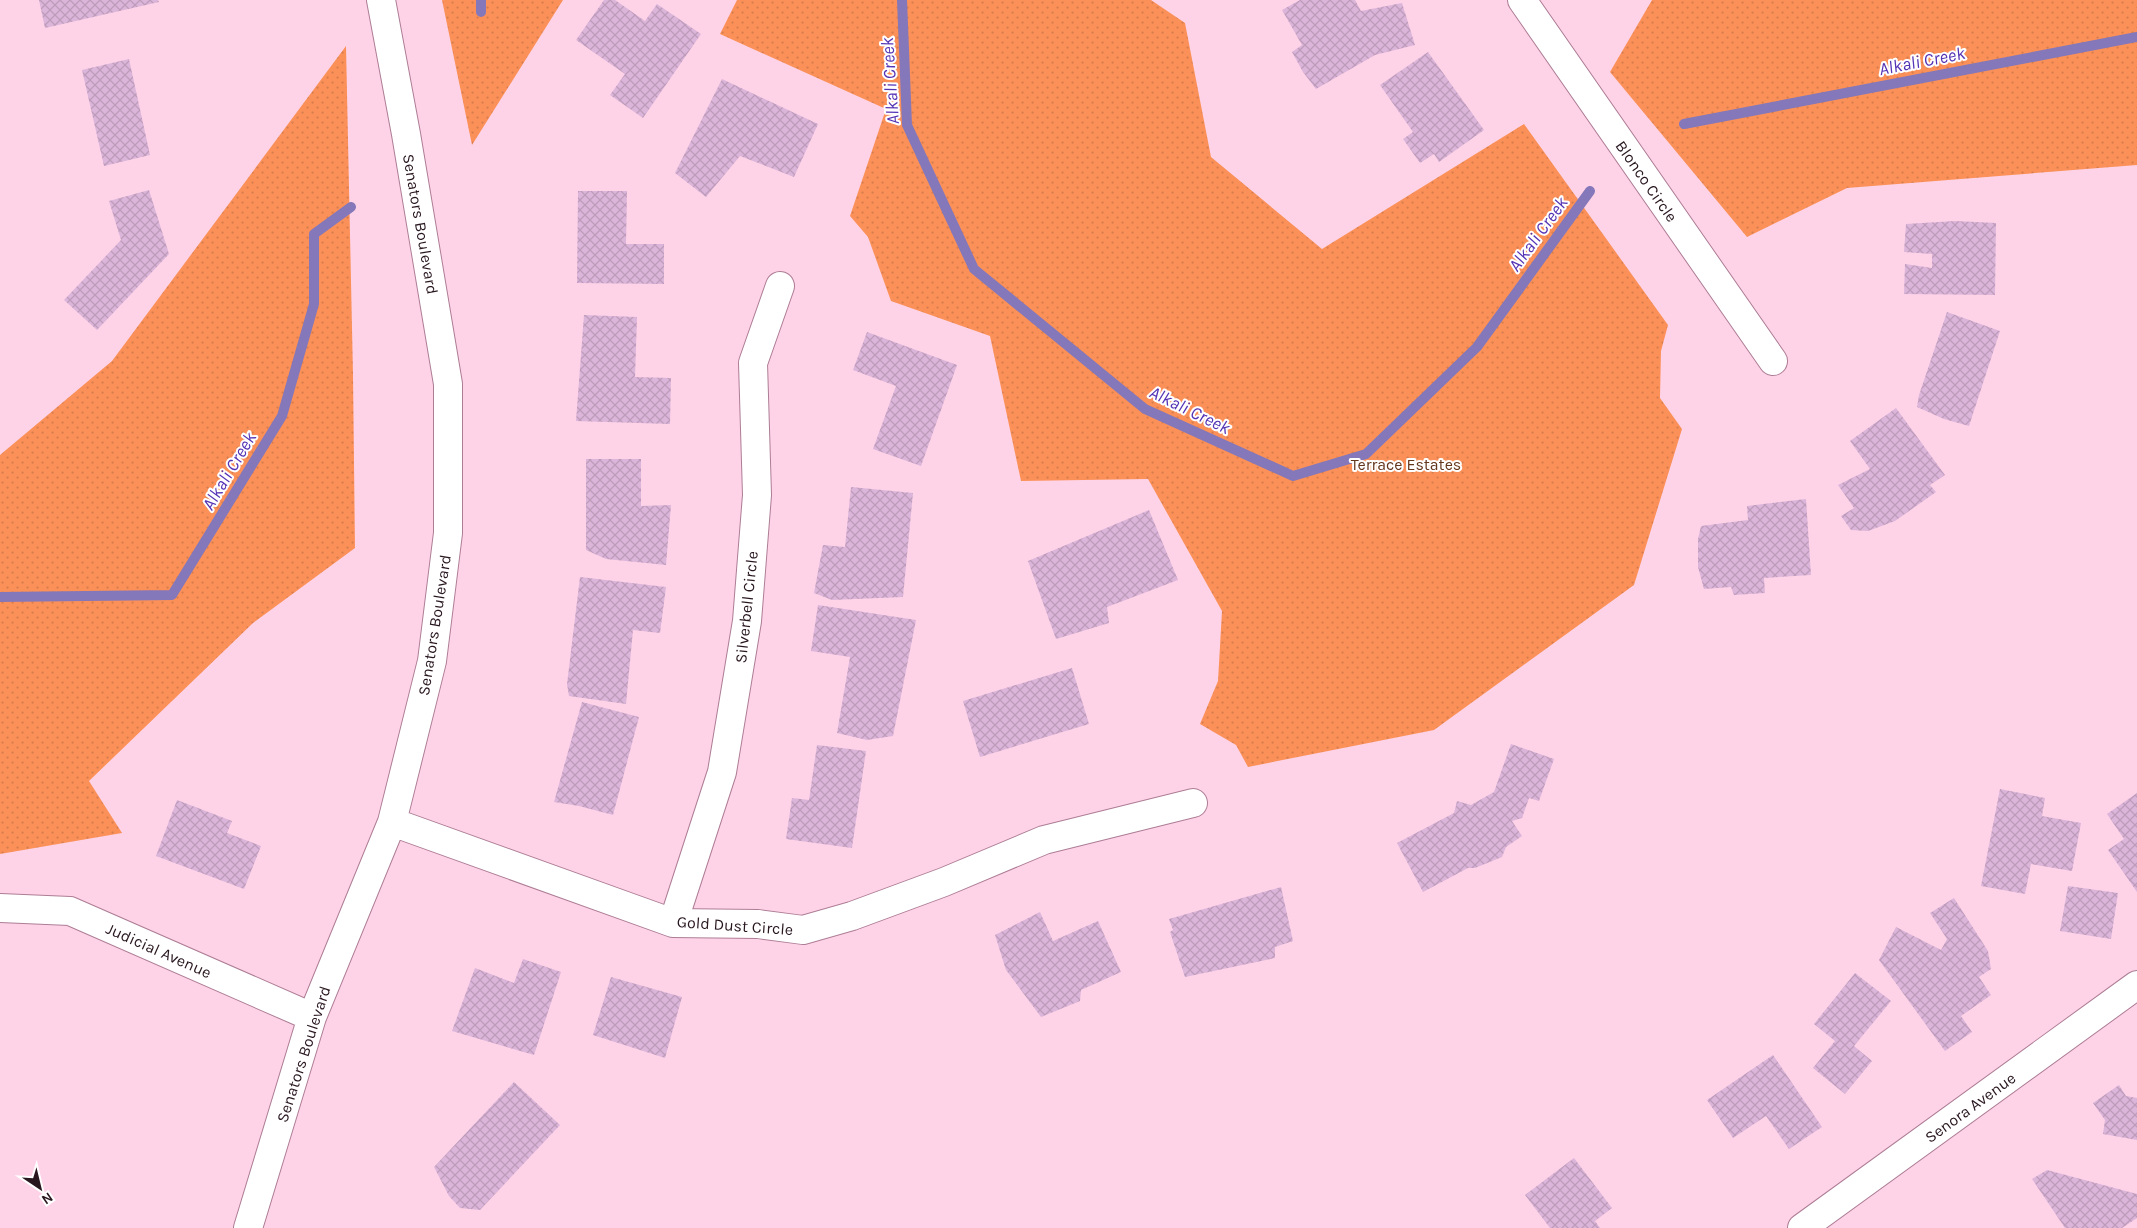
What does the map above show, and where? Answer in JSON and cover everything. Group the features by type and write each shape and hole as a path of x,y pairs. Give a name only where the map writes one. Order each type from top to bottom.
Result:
{"street":[{"name":"Senators Boulevard","path":"248,1228 312,1017 392,822 432,661 448,533 448,384 406,134 380,0"},
{"name":"Blonco Circle","path":"1522,0 1773,361"},
{"name":"Silverbell Circle","path":"673,923 722,772 748,611 757,495 753,363 780,286"},
{"name":"Gold Dust Circle","path":"392,822 673,923 758,924 803,930 852,916 944,882 1044,840 1193,803"},
{"name":"Judicial Avenue","path":"0,908 70,911 312,1017"},
{"name":"Senora Avenue","path":"1802,1228 2137,985"}],"green space":[{"path":"442,0 563,0 472,145"},
{"name":"Terrace Estates","path":"737,0 1151,0 1185,23 1211,157 1322,249 1524,124 1668,325 1661,351 1660,398 1682,429 1634,585 1434,730 1248,767 1236,745 1200,724 1218,681 1222,611 1148,479 1021,481 990,336 891,301 868,237 850,216 886,109 720,34"},
{"path":"1652,0 2137,0 2137,165 1847,188 1747,237 1610,72"},
{"path":"346,46 355,548 253,623 89,781 122,833 0,854 0,455 112,361"}],"building":[{"path":"39,0 158,0 159,2 45,28"},
{"path":"604,0 615,0 645,21 657,4 701,34 643,118 610,95 625,74 576,40"},
{"path":"1300,0 1355,0 1361,11 1402,3 1415,45 1375,55 1316,89 1303,72 1292,52 1302,45 1282,10"},
{"path":"1428,52 1484,130 1439,162 1434,154 1420,163 1403,139 1413,132 1380,85"},
{"path":"129,59 150,155 104,166 82,70"},
{"path":"722,79 818,124 794,177 740,156 706,197 675,173"},
{"path":"149,190 169,254 97,330 64,300 121,240 109,201"},
{"path":"578,191 627,191 626,244 664,244 664,284 577,283"},
{"path":"1955,221 1996,223 1995,295 1904,294 1905,264 1932,268 1932,254 1904,252 1906,224"},
{"path":"1947,312 2000,331 1969,426 1944,419 1917,407 1919,395"},
{"path":"584,315 637,317 635,377 671,378 670,424 576,421"},
{"path":"867,332 957,365 921,466 873,449 896,386 853,370"},
{"path":"1896,408 1945,475 1930,485 1936,492 1895,521 1868,531 1851,530 1841,516 1854,508 1838,485 1870,469 1850,441"},
{"path":"586,459 641,459 641,506 671,505 666,565 606,559 586,550"},
{"path":"851,487 913,493 903,597 832,600 814,593 823,545 845,547"},
{"path":"1806,499 1811,575 1764,578 1765,593 1734,595 1731,587 1704,589 1698,567 1698,539 1701,526 1748,520 1747,506"},
{"path":"1149,510 1178,580 1107,607 1109,623 1056,639 1028,561"},
{"path":"580,577 666,587 660,633 633,630 626,704 569,696 567,684"},
{"path":"818,605 916,620 893,736 867,740 837,733 850,657 811,651"},
{"path":"1072,668 1089,724 980,757 963,701"},
{"path":"582,702 639,717 613,815 554,802"},
{"path":"1511,744 1554,759 1539,801 1529,798 1522,818 1512,821 1522,836 1506,847 1502,857 1475,868 1468,868 1423,892 1397,843 1454,813 1457,801 1471,805 1494,792"},
{"path":"817,745 866,751 852,848 786,839 792,798 809,800"},
{"path":"2000,789 2045,798 2042,816 2081,823 2072,871 2031,864 2025,894 1981,886"},
{"path":"2137,793 2137,892 2108,850 2124,839 2107,814"},
{"path":"177,800 232,821 227,833 261,846 244,889 156,856"},
{"path":"2068,886 2118,893 2111,939 2060,931"},
{"path":"1281,887 1293,941 1275,947 1275,958 1185,977 1170,932 1173,930 1169,919"},
{"path":"1954,898 1988,951 1991,969 1979,977 1991,995 1961,1016 1972,1032 1945,1051 1879,960 1896,927 1941,950 1947,939 1930,913"},
{"path":"1040,912 1053,941 1098,921 1121,972 1081,990 1080,1001 1041,1017 1006,970 995,935"},
{"path":"523,959 561,972 534,1055 452,1031 475,968 514,983"},
{"path":"1855,973 1891,1001 1854,1046 1872,1061 1845,1094 1813,1068 1835,1041 1814,1024"},
{"path":"611,977 682,997 665,1058 593,1035"},
{"path":"1773,1055 1822,1127 1789,1149 1766,1116 1733,1138 1707,1100"},
{"path":"514,1082 560,1125 480,1210 460,1208 449,1196 434,1167"},
{"path":"2119,1085 2126,1096 2137,1098 2137,1140 2103,1134 2105,1120 2093,1103"},
{"path":"1574,1158 1612,1208 1595,1221 1600,1228 1550,1228 1525,1195"},
{"path":"2047,1170 2137,1194 2137,1218 2122,1228 2065,1228 2032,1179"}],"waterway":[{"name":"Alkali Creek","path":"481,0 481,12"},
{"name":"Alkali Creek","path":"902,0 907,125 974,269 1145,409 1293,476 1366,454 1477,347 1590,191"},
{"name":"Alkali Creek","path":"1684,124 2137,37"},
{"name":"Alkali Creek","path":"0,597 172,595 282,416 314,304 314,234 351,207"}]}
